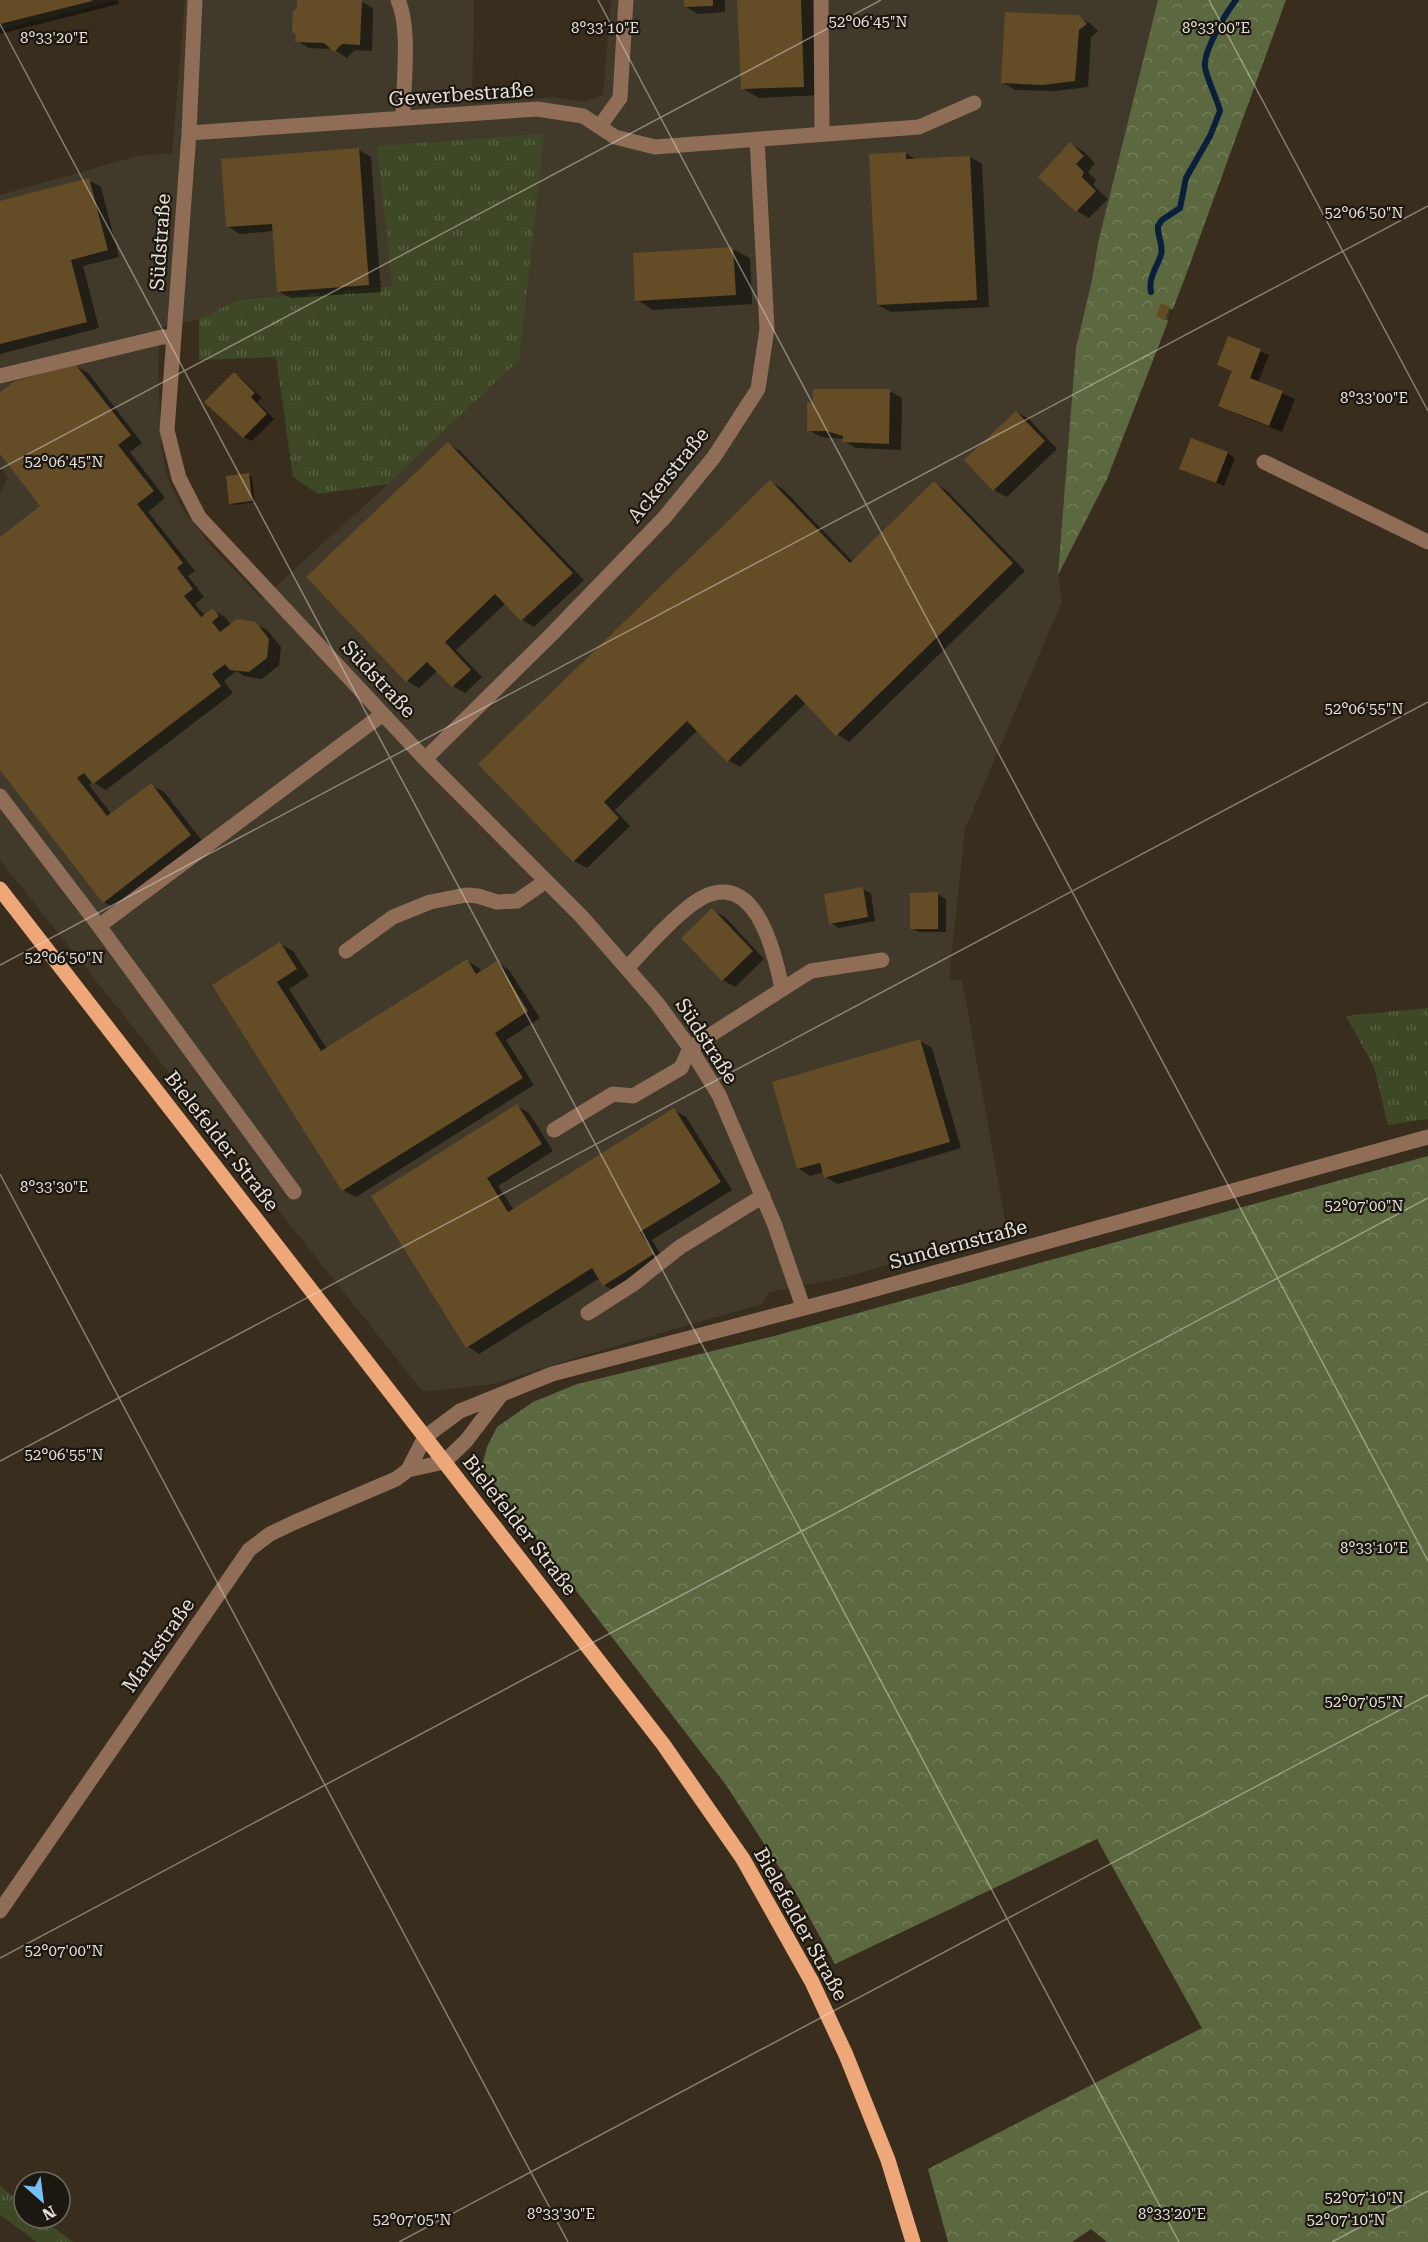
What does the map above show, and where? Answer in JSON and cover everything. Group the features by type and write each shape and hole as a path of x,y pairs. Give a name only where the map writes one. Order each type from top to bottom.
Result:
{"main road":[{"name":"Bielefelder Straße","path":"0,890 663,1744 743,1859 812,1982 846,2055 888,2160 913,2242"}],"street":[{"name":"Südstraße","path":"195,0 189,133 167,430 179,478 199,517 425,759 582,917 657,1003 690,1048 719,1095 763,1196 803,1307"},
{"path":"398,0 402,10 404,31 403,118"},
{"path":"600,126 620,98 627,0"},
{"path":"821,0 822,134"},
{"name":"Gewerbestraße","path":"189,133 537,109 583,116 615,137 655,147 919,127 974,103"},
{"name":"Ackerstraße","path":"425,759 551,635 664,518 714,456 758,389 767,329 757,139"},
{"path":"0,376 162,337 174,337"},
{"path":"1264,462 1428,542"},
{"path":"99,926 383,714"},
{"path":"0,796 99,926 294,1192"},
{"path":"346,951 393,917 430,902 466,895 497,902 517,901 546,881"},
{"path":"627,968 687,907 710,895 727,892 742,897 755,911 769,936 782,989"},
{"path":"554,1130 613,1094 633,1096 681,1068 690,1048 811,971 882,960"},
{"name":"Sundernstraße","path":"425,1437 460,1411 552,1374 1428,1137"},
{"path":"588,1313 632,1285 680,1247 763,1196"},
{"path":"444,1462 466,1441 501,1395"},
{"path":"408,1470 425,1437"},
{"name":"Markstraße","path":"0,1911 249,1550 270,1534 396,1479 408,1470 444,1462"}],"shaded area":[{"path":"0,0 118,0 0,30"},
{"path":"185,0 474,0 472,104 554,97 584,102 603,95 611,0 1158,0 1098,243 1092,280 1058,575 1062,601 965,829 949,980 962,980 1007,1231 842,1278 769,1292 762,1304 493,1384 423,1392 0,860 0,494 8,477 0,466 0,195 137,156 172,153","holes":["392,286 519,360 262,599 212,547 182,508 167,477 161,442 158,366 160,327 199,319 238,300"]}],"green space":[{"path":"1158,0 1286,0 1186,275 1107,479 1058,575 1076,348 1098,243"},
{"path":"544,134 519,360 388,484 318,494 293,477 276,357 199,360 199,319 238,300 392,286 377,146"},
{"path":"1428,1008 1428,1119 1388,1125 1374,1067 1346,1016"},
{"path":"1428,1156 1428,2242 1107,2242 1091,2229 1072,2242 948,2242 928,2169 1202,2028 1097,1839 835,1964 797,1895 726,1785 482,1466 487,1447 497,1427 533,1402 577,1384 778,1335"},
{"path":"0,2186 12,2196 12,2224 0,2215"},
{"path":"21,2230 58,2230 73,2242 37,2242"}],"building":[{"path":"0,0 92,0 92,1 0,24"},
{"path":"297,0 362,0 360,45 342,44 334,52 324,43 295,42 296,35 292,31 293,11 297,8"},
{"path":"684,0 713,0 713,6 684,7"},
{"path":"737,0 801,0 804,87 741,89"},
{"path":"1005,12 1079,15 1087,24 1079,30 1075,81 1042,85 1001,83"},
{"path":"1070,142 1084,156 1076,164 1084,172 1082,177 1096,191 1076,212 1038,177"},
{"path":"359,148 369,285 277,292 272,224 226,227 221,159"},
{"path":"906,152 906,159 970,156 977,300 877,305 869,154"},
{"path":"89,178 108,250 71,260 87,322 0,344 0,201"},
{"path":"733,247 736,295 635,301 633,253"},
{"path":"1161,303 1170,307 1165,320 1156,317"},
{"path":"1228,336 1261,349 1250,378 1283,391 1269,426 1218,406 1232,371 1217,365"},
{"path":"76,365 131,435 118,445 154,491 137,504 183,563 177,568 193,589 184,596 201,617 213,608 219,616 212,622 220,632 237,619 256,622 269,639 267,658 249,672 230,670 225,664 212,674 221,686 93,784 84,773 77,778 107,816 151,783 191,835 103,903 0,770 0,537 40,506 0,454 0,392 15,381"},
{"path":"234,372 255,393 251,397 267,414 243,438 204,402"},
{"path":"813,389 890,389 889,444 842,442 843,436 826,431 807,431 807,402 813,403"},
{"path":"1016,411 1045,441 993,491 964,460"},
{"path":"1191,438 1228,452 1216,483 1179,469"},
{"path":"448,442 573,573 521,621 495,594 445,642 471,670 452,687 427,662 406,682 306,577"},
{"path":"249,473 252,501 229,504 226,476"},
{"path":"770,480 850,563 934,481 1013,563 836,736 796,694 727,762 687,721 604,802 619,818 573,862 478,764"},
{"path":"863,887 868,917 829,924 824,894"},
{"path":"938,892 938,929 910,929 910,893"},
{"path":"712,908 753,951 722,981 681,938"},
{"path":"280,942 297,969 277,982 321,1051 467,959 476,974 497,961 528,1011 495,1033 523,1078 342,1191 212,985"},
{"path":"920,1039 950,1142 824,1178 820,1163 797,1169 772,1082"},
{"path":"517,1104 542,1144 487,1178 508,1212 674,1108 721,1182 640,1232 654,1254 603,1286 592,1268 466,1348 371,1196"}],"waterway":[{"path":"1151,292 1152,277 1162,251 1158,226 1162,220 1180,208 1186,178 1210,136 1220,111 1206,71 1205,60 1216,32 1236,0"}]}
